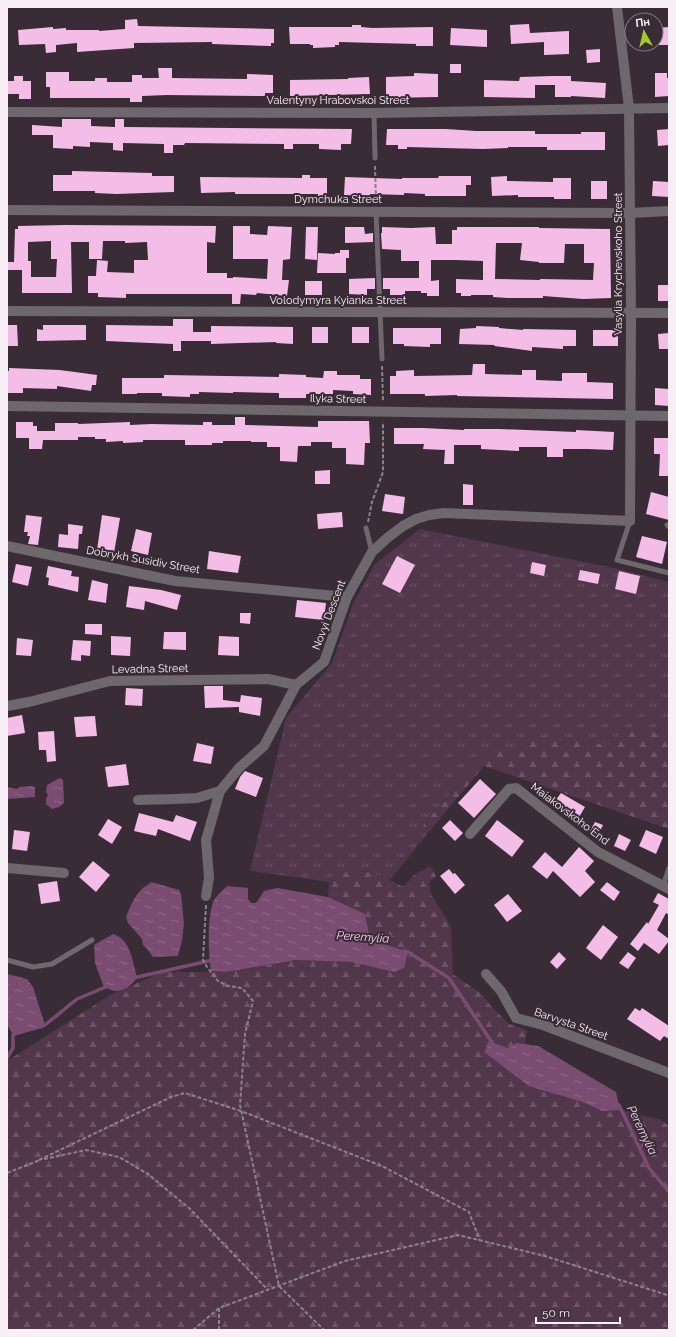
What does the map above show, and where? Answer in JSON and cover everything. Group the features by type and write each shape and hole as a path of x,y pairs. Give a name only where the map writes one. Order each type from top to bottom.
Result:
{"street":[{"name":"Vasylia Krychevskoho Street","path":"616,7 629,108 631,313 630,521"},
{"name":"Valentyny Hrabovskoi Street","path":"7,112 374,113 669,108"},
{"name":"Dymchuka Street","path":"7,210 630,213 669,211"},
{"name":"Volodymyra Kyianka Street","path":"7,311 669,313"},
{"name":"Ilyka Street","path":"7,406 669,416"},
{"name":"Novyi Descent","path":"220,791 240,767 264,746 296,685 324,662 347,597 372,552 403,526 429,515 444,513 630,521"},
{"name":"Dobrykh Susidiv Street","path":"7,546 175,581 347,597"},
{"name":"Levadna Street","path":"7,706 29,702 110,681 268,679 296,685"},
{"name":"Maiakovskoho End","path":"470,834 509,789 516,788 598,852 666,888"},
{"path":"138,800 197,798 220,791"},
{"path":"206,896 209,878 206,840 220,791"},
{"path":"7,868 64,873"},
{"name":"Barvysta Street","path":"486,974 501,991 516,1018 543,1025 669,1073"}],"lane":[{"path":"374,113 375,158"},
{"path":"376,212 382,359"},
{"path":"630,521 617,560 669,573"},
{"path":"366,528 372,552"},
{"path":"666,888 669,868"},
{"path":"7,960 33,968 52,964 92,940"}],"path":[{"path":"375,158 376,212"},
{"path":"366,528 372,502 383,472 382,359"},
{"path":"206,896 204,960 207,967 218,981 228,986 242,988 253,1001 245,1034 240,1105 279,1286 324,1330"},
{"path":"7,1172 39,1160 171,1097 185,1093 241,1111 382,1166 469,1212 480,1241"},
{"path":"39,1160 86,1150 119,1157 148,1174 190,1208 269,1290"},
{"path":"193,1330 219,1308 345,1261 458,1235 545,1256 669,1296"},
{"path":"219,1308 219,1330"}],"green space":[{"path":"420,529 614,568 669,582 669,732 627,730 605,745 563,737 481,758 423,825 428,833 390,880 364,871 346,872 329,882 250,871 286,718 332,663 353,604 375,564"},
{"path":"627,730 669,732 669,829 484,766 428,833 423,825 481,758 542,736 563,737 605,745"},
{"path":"430,866 436,876 429,883 431,894 451,927 453,974 483,995 490,1005 509,1024 527,1030 525,1044 517,1043 508,1048 491,1042 557,1095 585,1103 602,1111 620,1110 661,1120 669,1126 669,1330 7,1330 7,1061 110,995 162,972 226,972 296,960 352,962 394,972 408,952 370,939 365,914 328,897 329,882 346,872 361,871 376,874 403,887 414,875"}],"water":[{"path":"60,778 63,780 64,803 59,807 52,809 46,804 48,795 46,792 47,785"},
{"path":"7,787 17,789 19,787 35,787 35,797 7,799"},
{"path":"151,882 179,890 181,894 184,923 178,956 153,957 143,945 142,939 128,923 126,917 137,894"},
{"path":"227,886 248,888 248,899 251,903 256,903 264,891 277,888 328,897 365,914 370,939 408,952 404,968 394,972 352,962 296,960 226,972 211,971 209,955 210,916 215,898"},
{"path":"113,934 124,941 130,951 137,977 128,987 114,991 104,987 95,963 94,945"},
{"path":"7,974 27,979 33,987 45,1025 43,1028 13,1035 7,1024"},
{"path":"491,1042 508,1048 517,1043 538,1046 616,1092 620,1110 602,1111 585,1103 529,1086 484,1052"}],"building":[{"path":"137,19 138,26 274,29 274,43 271,43 271,46 212,44 212,42 134,43 134,48 77,52 77,43 56,45 56,52 46,53 45,44 19,45 18,30 53,27 53,29 66,28 66,30 99,31 125,29 125,20"},
{"path":"529,24 530,33 569,31 569,54 544,55 544,42 511,44 510,25"},
{"path":"352,25 361,25 361,27 372,28 433,27 433,46 416,46 416,44 339,42 339,45 335,45 335,47 313,48 313,45 310,44 290,44 289,27 352,27"},
{"path":"664,27 669,27 669,45 664,45"},
{"path":"451,28 487,30 487,47 450,45"},
{"path":"600,49 600,62 587,63 586,50"},
{"path":"450,64 461,64 461,73 450,73"},
{"path":"158,68 172,68 172,78 247,79 247,74 273,75 273,93 265,93 265,96 142,96 142,102 130,102 130,98 50,98 50,87 46,87 46,72 69,72 69,81 95,81 95,78 107,78 107,82 132,82 132,75 142,75 142,78 159,78"},
{"path":"414,73 438,74 438,97 386,98 386,77 414,76"},
{"path":"655,73 667,73 667,78 669,78 669,96 655,97"},
{"path":"14,76 23,76 23,81 31,81 31,99 19,99 19,94 8,94 8,81 14,81"},
{"path":"571,76 571,81 606,83 605,98 571,96 555,97 555,85 535,85 535,98 484,97 484,80 519,81 520,77"},
{"path":"369,77 370,94 290,96 290,80 348,79"},
{"path":"62,119 91,119 91,126 115,127 115,119 124,119 124,127 352,129 351,144 341,144 341,150 319,149 319,144 293,144 293,149 284,149 284,144 185,143 184,145 173,145 173,153 164,153 164,144 123,143 123,151 113,150 113,143 90,142 90,147 73,146 73,149 53,148 53,135 32,135 32,125 62,127"},
{"path":"387,129 535,131 535,134 581,134 581,132 605,132 605,150 547,150 547,147 508,147 483,149 407,147 407,149 398,149 398,145 386,145"},
{"path":"669,129 669,145 658,146 657,130"},
{"path":"72,171 152,173 152,176 174,176 174,192 116,194 95,193 95,191 53,191 53,175 72,175"},
{"path":"302,175 310,175 310,178 327,178 327,203 318,203 318,194 235,194 235,192 201,193 200,177 302,178"},
{"path":"439,176 471,176 471,185 466,185 466,196 425,196 425,194 404,193 404,195 344,195 345,177 402,179 438,178"},
{"path":"507,176 507,181 553,182 553,178 571,178 571,199 554,199 554,197 518,197 518,195 492,196 491,177"},
{"path":"591,181 607,181 607,199 591,199"},
{"path":"653,181 669,182 669,197 652,196"},
{"path":"18,226 216,226 215,243 207,242 207,273 227,273 227,278 267,279 268,259 233,259 233,226 250,226 250,234 267,235 268,226 292,227 290,259 283,260 282,280 289,280 287,296 257,293 256,295 241,294 240,304 232,304 232,294 126,294 126,298 98,297 98,293 88,293 88,276 96,276 97,260 108,261 107,272 134,273 134,260 148,260 147,242 125,243 125,241 103,241 102,259 89,259 89,242 71,242 72,293 22,293 22,270 7,270 7,262 14,262 15,229 18,229","holes":["51,241 51,259 57,259 56,277 31,277 31,261 28,261 28,242"]},
{"path":"306,227 318,227 317,260 305,259"},
{"path":"345,227 364,227 365,234 373,233 373,242 345,243"},
{"path":"382,227 435,227 436,244 452,244 452,230 457,230 457,227 610,229 611,298 583,299 543,296 543,298 508,298 493,297 493,295 461,296 461,293 456,293 456,279 483,280 483,261 456,260 431,260 431,281 439,280 439,296 427,296 427,293 421,293 421,291 405,291 405,295 390,295 390,289 383,289 383,278 419,278 419,261 401,261 401,250 382,249","holes":["496,243 522,243 520,260 539,263 564,263 565,244 584,244 584,263 594,263 593,280 495,279"]},
{"path":"340,250 349,250 349,258 346,258 346,273 317,273 318,253 335,254 340,253"},
{"path":"375,278 375,289 367,289 367,295 349,294 349,279"},
{"path":"305,281 322,281 322,295 305,295"},
{"path":"658,285 669,285 669,301 658,301"},
{"path":"173,319 193,319 193,332 211,332 211,326 293,327 293,344 276,342 211,344 211,341 181,341 181,351 173,351 173,344 106,341 106,325 173,326"},
{"path":"7,325 17,325 18,346 7,346"},
{"path":"43,325 86,325 86,340 37,341 37,329 43,330"},
{"path":"476,326 523,330 576,330 576,346 563,346 563,349 532,347 532,351 494,346 495,345 459,344 460,329 476,328"},
{"path":"312,327 328,327 328,343 312,343"},
{"path":"352,327 369,327 369,343 352,343"},
{"path":"393,328 441,328 441,344 430,344 430,347 393,344"},
{"path":"593,330 618,330 618,346 593,346"},
{"path":"669,333 669,349 659,349 658,334"},
{"path":"473,364 485,364 485,374 522,375 522,370 536,370 536,380 562,381 562,373 587,373 587,382 613,383 613,399 457,395 425,396 425,394 390,394 390,376 396,376 396,371 414,370 414,376 472,375"},
{"path":"9,368 60,370 97,375 96,385 92,385 91,391 57,386 57,389 23,388 23,393 7,393 7,371 9,371"},
{"path":"324,371 337,371 337,375 360,375 360,379 371,379 371,395 353,394 353,391 333,390 333,394 306,394 306,398 279,398 279,393 233,392 199,392 199,394 190,394 190,397 162,396 162,393 122,394 122,378 164,378 164,375 279,377 279,374 306,375 306,377 323,378"},
{"path":"655,388 669,389 669,406 655,405"},
{"path":"235,417 245,417 245,425 318,427 318,421 369,421 370,443 365,443 364,465 346,464 346,448 332,448 332,442 311,442 311,446 298,446 297,462 280,461 280,447 267,447 267,442 223,441 223,443 212,443 212,445 185,445 185,440 143,440 143,442 123,443 123,441 106,442 106,439 95,439 95,437 78,437 78,440 43,440 42,449 29,449 29,438 16,438 16,422 33,422 33,426 37,426 37,431 55,431 55,423 78,424 130,422 130,425 203,425 203,422 212,422 212,425 235,425"},
{"path":"394,428 464,430 500,429 576,432 576,430 614,432 613,450 563,449 563,457 547,457 547,447 519,447 519,451 481,449 481,445 454,445 454,464 444,464 445,450 423,449 424,444 394,444"},
{"path":"654,438 669,438 669,476 659,476 660,454 654,454"},
{"path":"330,470 330,484 315,484 315,471"},
{"path":"463,484 473,485 473,505 463,505"},
{"path":"651,492 669,497 669,520 646,514"},
{"path":"385,494 405,497 403,514 382,511"},
{"path":"342,512 343,527 318,529 317,514"},
{"path":"26,515 42,517 38,545 28,544 30,536 27,536 28,532 24,532"},
{"path":"102,515 120,518 114,553 97,550"},
{"path":"68,524 83,526 82,534 79,534 78,549 58,547 59,534 68,535"},
{"path":"136,529 152,533 148,555 131,551"},
{"path":"642,536 667,542 662,564 636,557"},
{"path":"209,551 241,556 238,573 207,569"},
{"path":"397,556 415,565 400,593 382,584"},
{"path":"532,562 546,565 544,576 530,573"},
{"path":"16,564 32,567 28,586 12,582"},
{"path":"48,566 72,571 71,576 79,577 78,592 48,585 49,578 46,577"},
{"path":"580,570 600,574 598,584 578,580"},
{"path":"619,571 640,576 636,594 615,589"},
{"path":"92,580 108,584 106,603 88,600"},
{"path":"129,586 161,590 181,595 177,610 145,601 144,610 126,607"},
{"path":"297,600 326,603 324,620 295,617"},
{"path":"240,613 251,613 250,624 240,623"},
{"path":"85,624 102,624 102,635 85,634"},
{"path":"164,632 186,632 186,650 163,649"},
{"path":"111,636 131,637 130,656 111,655"},
{"path":"219,636 239,637 239,656 218,655"},
{"path":"17,638 33,640 31,656 16,655"},
{"path":"73,640 91,641 90,656 81,655 81,661 71,660"},
{"path":"204,686 223,686 223,700 240,702 241,695 262,698 260,716 239,712 239,707 205,708"},
{"path":"126,688 143,689 142,706 125,705"},
{"path":"22,715 25,733 7,736 7,718"},
{"path":"95,716 97,736 76,737 74,717"},
{"path":"54,731 56,761 47,762 46,750 39,750 38,732"},
{"path":"197,743 214,747 211,764 193,761"},
{"path":"126,764 129,785 108,787 105,767"},
{"path":"245,771 263,778 256,797 235,789 240,777"},
{"path":"480,779 496,794 474,818 458,803"},
{"path":"561,793 585,807 578,819 565,812 566,809 555,801"},
{"path":"139,813 173,822 176,815 197,822 190,841 158,829 156,836 134,831"},
{"path":"108,819 122,827 112,844 98,835"},
{"path":"450,820 463,833 455,841 442,828"},
{"path":"497,820 524,841 512,857 485,836"},
{"path":"595,822 603,825 597,837 589,833"},
{"path":"14,830 30,832 27,851 12,849"},
{"path":"646,830 663,837 656,854 639,846"},
{"path":"619,834 631,840 625,851 614,846"},
{"path":"579,847 594,861 585,871 595,882 580,897 553,871 547,879 532,867 545,852 562,867"},
{"path":"93,861 110,875 96,892 79,877"},
{"path":"449,869 453,874 455,873 465,885 455,894 440,876"},
{"path":"57,881 60,901 41,904 38,884"},
{"path":"607,882 620,892 614,901 600,890"},
{"path":"658,893 669,899 669,915 666,913 657,930 669,939 669,941 659,954 644,943 638,951 630,944 647,922 648,924 659,905 653,902"},
{"path":"508,894 522,911 507,922 494,905"},
{"path":"603,925 618,937 601,960 586,948"},
{"path":"559,952 566,959 557,969 550,962"},
{"path":"628,952 636,958 628,969 619,963"},
{"path":"635,1008 640,1011 642,1008 669,1026 669,1039 664,1036 660,1041 627,1019"}],"waterway":[{"name":"Peremylia","path":"404,951 408,952 449,978 493,1044"},
{"name":"Peremylia","path":"133,978 213,960"},
{"name":"Peremylia","path":"40,1026 45,1025 77,999 108,986"},
{"name":"Peremylia","path":"7,1058 13,1048 13,1035 17,1033"},
{"name":"Peremylia","path":"615,1103 619,1105 649,1168 669,1192"}]}
